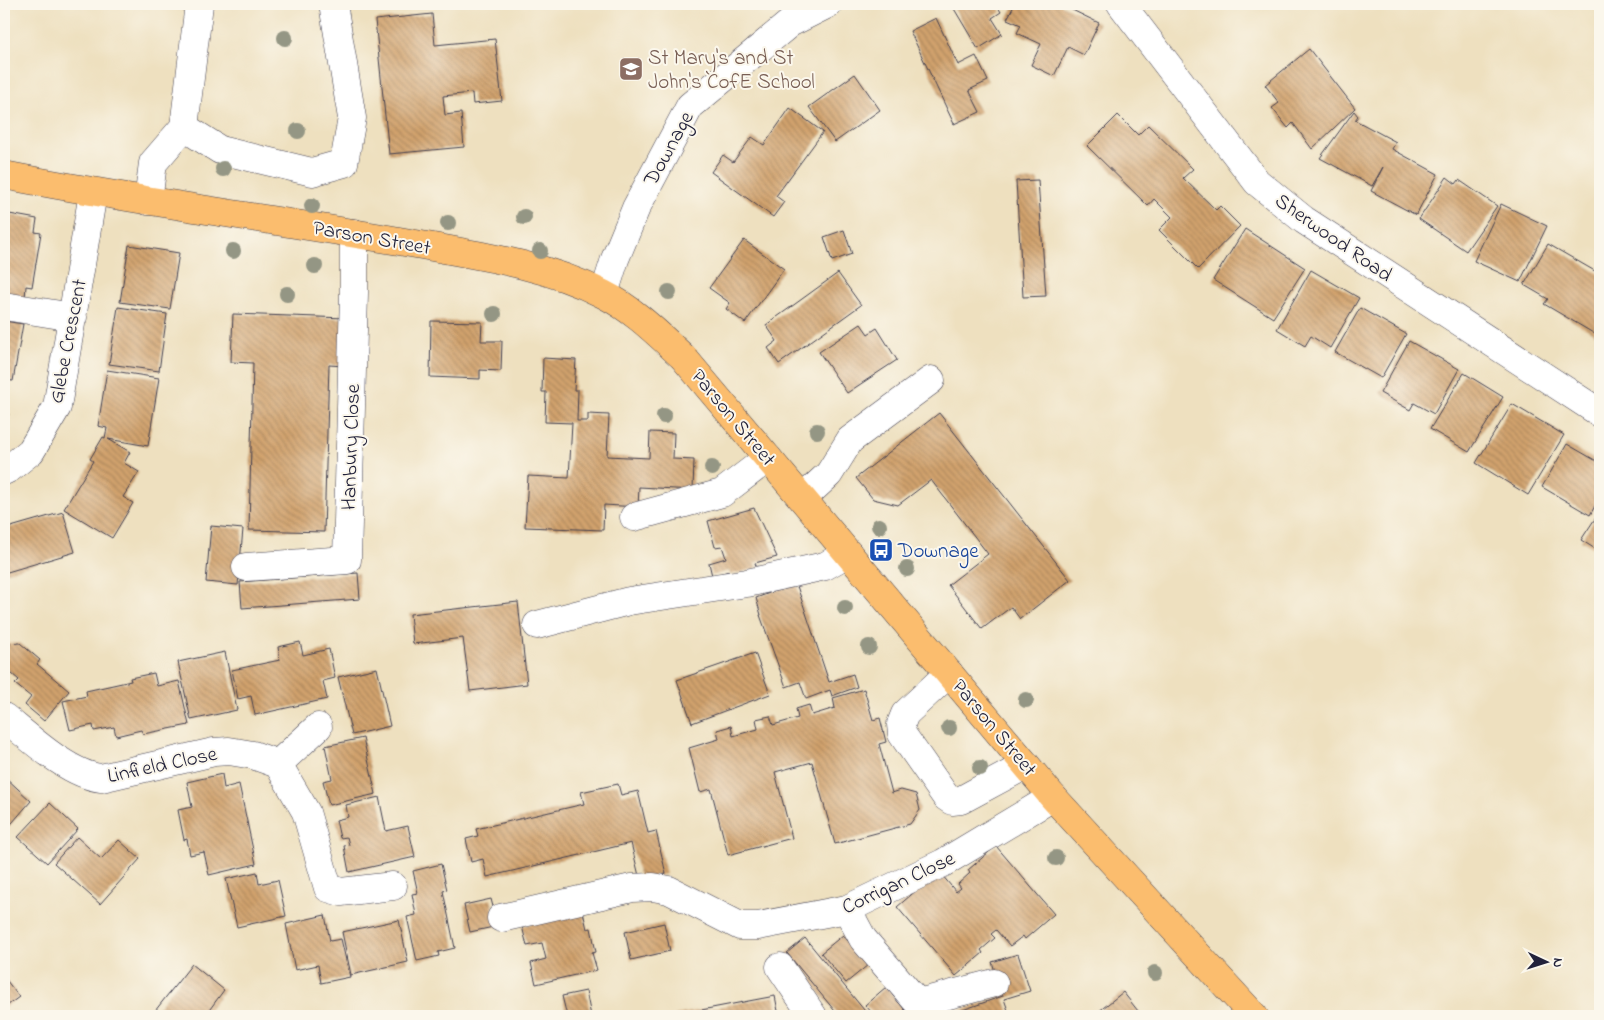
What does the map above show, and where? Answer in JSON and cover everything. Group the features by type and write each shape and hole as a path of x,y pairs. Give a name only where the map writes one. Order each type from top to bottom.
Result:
{"main road":[{"name":"Parson Street","path":"4,176 93,193 354,233 503,260 564,277 604,294 640,318 683,357 1053,797 1254,1016"}],"street":[{"path":"148,201 153,163 184,127 198,4"},
{"path":"184,127 220,150 312,172 344,163 352,118 333,4"},
{"name":"Downage","path":"604,294 615,259 636,208 690,106 790,23 828,4"},
{"name":"Sherwood Road","path":"1121,4 1257,182 1304,220 1600,413"},
{"name":"Glebe Crescent","path":"4,471 31,450 57,407 93,193"},
{"name":"Hanbury Close","path":"246,567 347,560 354,233"},
{"path":"4,306 73,317"},
{"path":"803,498 828,474 850,440 931,380"},
{"path":"634,517 722,493 768,458"},
{"path":"537,625 629,601 747,583 825,566 848,553"},
{"path":"949,673 904,714 901,724 902,734 946,798 952,801 961,800 1026,765"},
{"name":"Linfield Close","path":"4,717 63,763 90,777 100,778 214,752 229,751 253,755 278,764"},
{"path":"318,727 278,764 306,812 328,888 341,892 393,886"},
{"name":"Corrigan Close","path":"501,918 632,888 653,887 669,890 740,926 758,926 848,909 943,863 1053,797"},
{"path":"848,909 863,939 918,1004 994,983"},
{"path":"780,967 813,1016"}],"building":[{"path":"959,4 996,4 1001,12 992,18 1002,34 978,49 953,7"},
{"path":"1015,4 1060,4 1099,23 1084,55 1068,47 1054,76 1031,65 1041,44 1017,33 1021,25 1007,19"},
{"path":"432,14 435,45 495,39 502,101 473,104 472,93 443,96 445,115 461,113 464,147 389,154 375,20"},
{"path":"936,18 958,65 976,56 988,81 969,90 980,112 954,124 910,31"},
{"path":"1309,49 1355,108 1312,149 1293,123 1288,128 1272,108 1279,103 1265,85"},
{"path":"855,74 880,110 835,142 809,107"},
{"path":"790,108 823,132 776,196 784,202 773,217 711,172 723,155 733,162 752,137 764,145"},
{"path":"1354,111 1358,116 1355,120 1396,142 1392,149 1438,174 1416,215 1371,191 1383,167 1372,186 1320,158"},
{"path":"1118,115 1138,135 1148,125 1193,169 1183,178 1216,210 1220,206 1240,226 1198,269 1159,230 1172,217 1154,199 1148,206 1087,146"},
{"path":"1447,177 1456,184 1459,180 1497,206 1466,251 1419,219"},
{"path":"1038,180 1046,296 1023,297 1016,181"},
{"path":"1501,204 1547,226 1520,282 1474,261"},
{"path":"4,213 37,219 35,232 41,233 32,287 26,286 25,298 4,295"},
{"path":"1245,229 1305,268 1273,318 1213,280"},
{"path":"844,230 852,254 832,261 824,237"},
{"path":"744,240 784,269 745,323 726,309 730,303 709,288"},
{"path":"1548,244 1600,274 1600,337 1544,304 1548,299 1524,285"},
{"path":"129,245 179,253 170,309 120,302"},
{"path":"1311,270 1359,298 1330,348 1311,336 1305,346 1277,329"},
{"path":"838,273 861,305 779,364 768,348 777,341 766,325"},
{"path":"118,307 167,314 159,371 109,364"},
{"path":"1360,308 1406,334 1381,378 1335,352"},
{"path":"233,314 346,318 344,366 329,365 324,532 249,530 253,363 231,362"},
{"path":"4,321 23,324 13,381 4,380"},
{"path":"431,321 482,322 481,341 502,341 501,371 480,370 480,379 430,377"},
{"path":"861,324 868,334 877,328 897,360 847,393 819,352"},
{"path":"1409,341 1459,369 1434,414 1414,403 1410,410 1380,393"},
{"path":"543,358 576,360 574,390 578,390 577,421 588,421 588,414 609,415 607,456 649,458 650,432 674,433 673,459 694,460 693,490 639,487 638,507 604,505 603,530 525,527 528,476 569,478 572,423 545,422 546,392 542,392"},
{"path":"107,370 159,378 148,446 108,439 130,452 124,463 139,472 123,497 133,503 112,538 64,509 93,461 90,459 103,437 105,438 107,428 98,426"},
{"path":"1464,373 1503,397 1469,452 1430,429"},
{"path":"4,401 9,415 4,418"},
{"path":"1512,404 1564,435 1528,495 1476,463"},
{"path":"939,413 1070,580 1020,619 1011,607 982,629 948,585 988,554 931,480 898,505 873,499 856,478"},
{"path":"1567,444 1600,463 1600,497 1590,515 1542,487"},
{"path":"754,508 777,557 755,563 757,568 730,575 729,571 712,576 709,563 726,558 722,546 715,547 708,521"},
{"path":"1600,511 1600,552 1581,540"},
{"path":"63,512 75,552 4,573 4,529"},
{"path":"211,526 243,529 238,585 206,582"},
{"path":"358,573 360,599 242,608 240,582"},
{"path":"796,583 829,682 853,674 857,687 832,696 830,690 806,699 800,682 786,687 760,615 756,598"},
{"path":"518,602 527,684 470,691 463,638 413,644 410,614"},
{"path":"300,642 303,655 329,649 335,678 323,681 327,699 255,715 251,696 238,699 232,670 280,660 278,647"},
{"path":"20,643 40,660 37,664 69,691 44,721 25,705 31,697 15,684 19,680 4,667 4,644"},
{"path":"225,652 237,710 191,720 178,662"},
{"path":"755,653 770,694 692,723 677,680"},
{"path":"377,668 390,726 352,735 338,677"},
{"path":"154,673 157,686 179,681 189,725 143,734 141,730 116,736 114,727 94,731 93,725 70,730 63,701 87,696 86,691 131,681 130,678"},
{"path":"864,689 873,720 880,718 886,742 879,744 892,793 901,790 916,794 920,810 910,824 835,844 812,762 775,772 792,838 728,855 711,789 700,792 689,748 719,739 717,730 731,726 733,736 758,729 756,719 770,716 773,725 798,718 796,709 809,705 812,715 835,708 833,698"},
{"path":"363,738 376,794 329,805 323,781 332,779 325,746"},
{"path":"222,774 224,788 239,784 256,864 209,875 204,852 190,855 187,839 184,840 178,810 192,807 187,782"},
{"path":"4,776 31,801 6,830 4,828"},
{"path":"618,784 621,795 638,791 648,833 656,831 666,874 640,880 631,843 487,877 483,859 471,862 466,839 478,836 476,829 584,804 581,792"},
{"path":"379,797 386,831 408,826 415,857 349,872 344,846 349,845 347,837 340,838 336,820 348,817 346,805"},
{"path":"50,803 78,829 47,863 18,837"},
{"path":"77,837 101,859 119,840 140,859 100,904 54,863"},
{"path":"996,846 1054,914 1025,939 1023,936 1010,946 996,930 991,934 995,938 981,950 983,953 956,976 897,907 925,883 928,886 942,875 956,892 961,888 958,884 970,873 968,870"},
{"path":"441,864 447,890 443,891 455,948 438,952 439,956 417,961 407,917 416,915 412,894 418,893 413,871"},
{"path":"257,872 259,884 278,880 286,916 237,927 226,879"},
{"path":"491,899 498,926 470,932 464,905"},
{"path":"583,912 587,929 591,928 596,952 592,953 597,970 536,984 531,963 546,959 542,943 527,946 522,926"},
{"path":"325,915 330,941 341,939 350,977 321,983 318,965 295,970 286,924"},
{"path":"399,920 408,962 351,975 342,932"},
{"path":"664,923 670,951 631,960 625,932"},
{"path":"843,935 868,965 846,983 821,953"},
{"path":"805,938 869,1016 839,1016 787,953"},
{"path":"1018,954 1030,991 1004,999 1010,1016 948,1016 1003,996 992,962"},
{"path":"192,964 224,990 210,1009 204,1016 151,1016"},
{"path":"4,977 19,997 4,1008"},
{"path":"886,987 910,1016 875,1016 865,1005"},
{"path":"586,991 591,1016 567,1016 562,996"},
{"path":"1123,992 1142,1016 1093,1016"},
{"path":"775,996 779,1016 675,1016 675,1015"}],"place":[{"name":"St Mary's and St John's CofE School","path":"631,69"},
{"name":"Downage","path":"881,550"}]}
